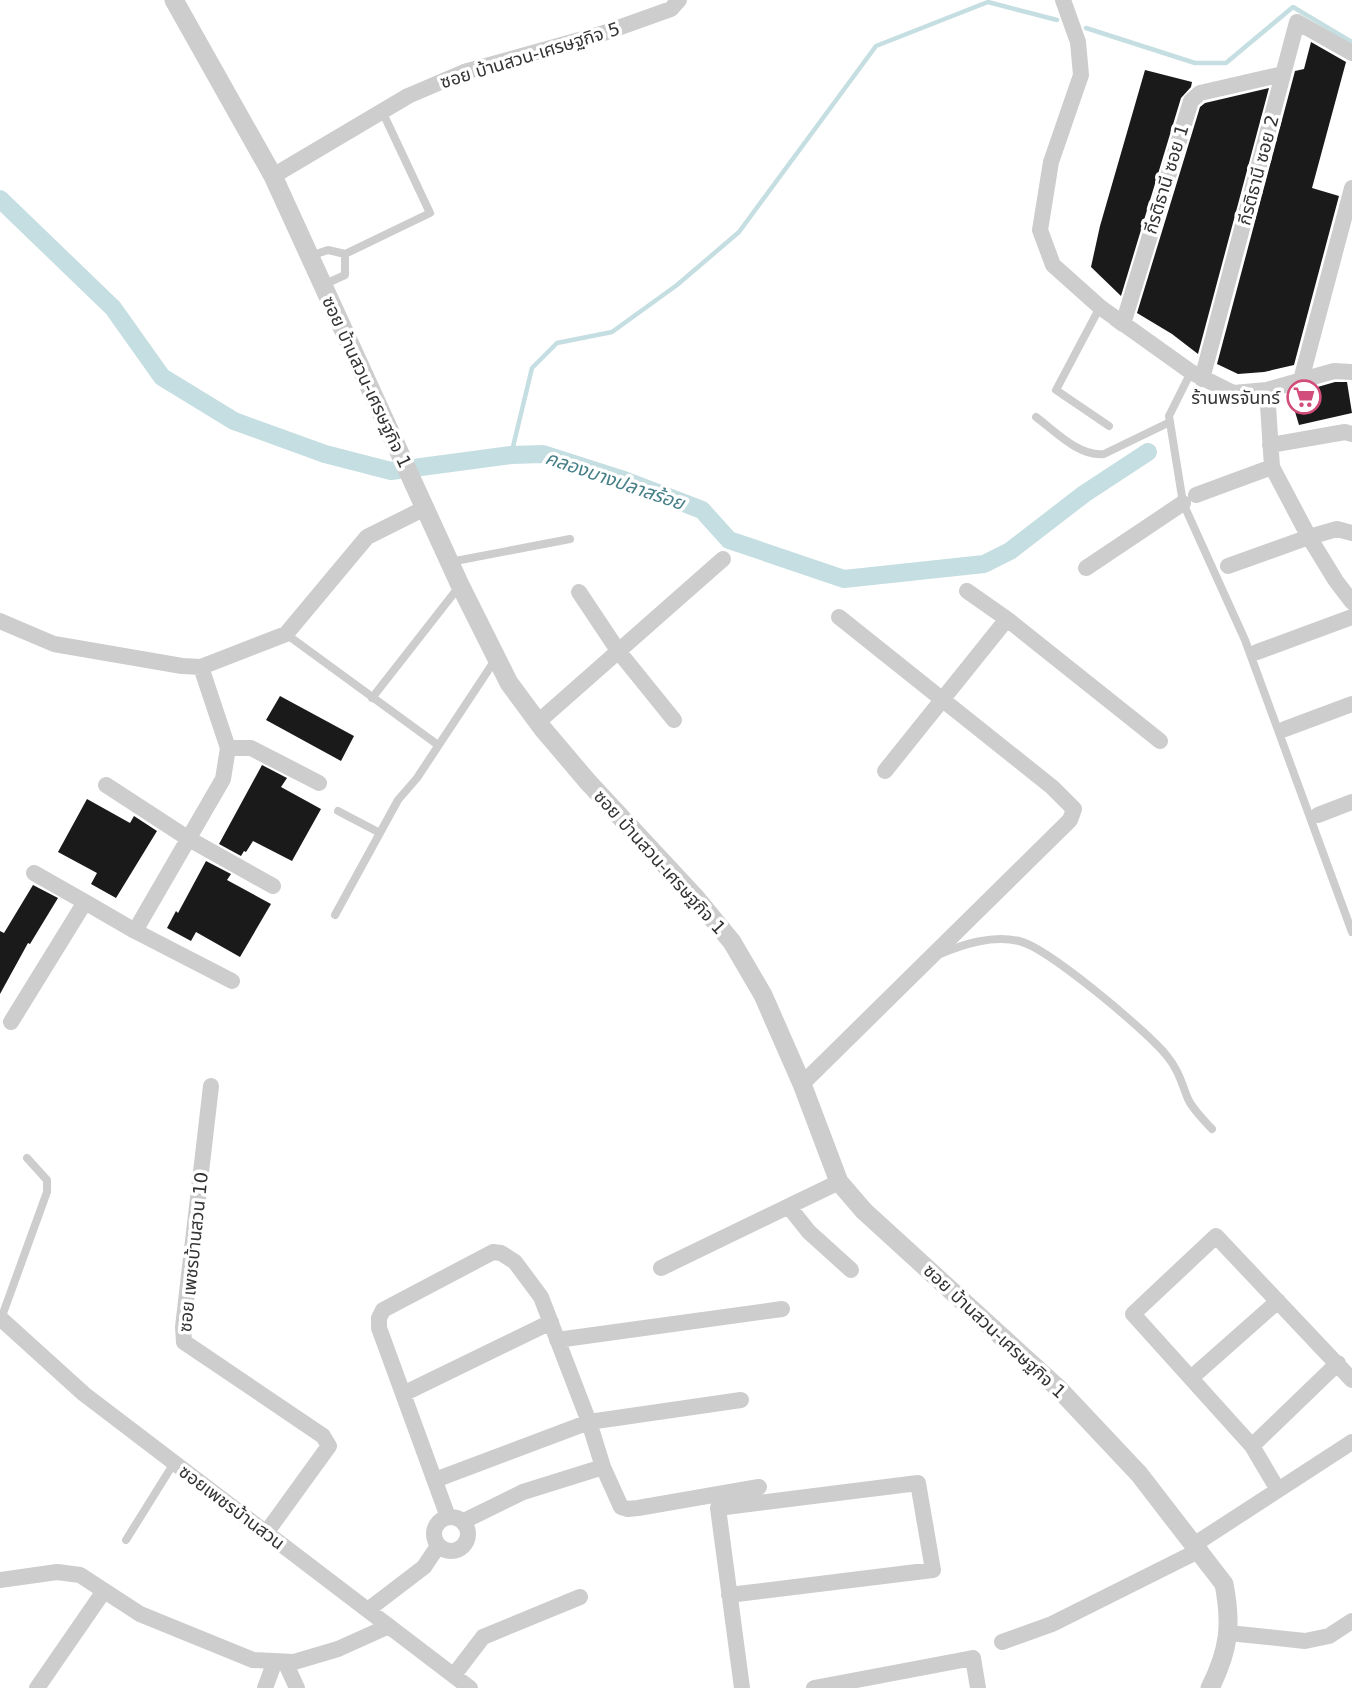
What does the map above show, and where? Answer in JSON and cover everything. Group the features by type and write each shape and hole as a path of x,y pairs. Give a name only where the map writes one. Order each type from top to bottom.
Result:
{"street":[{"name":"ซอย บ้านสวน-เศรษฐกิจ 1","path":"174,0 273,176 460,585 509,683 588,782 696,898 732,942 763,995 802,1084 839,1182 864,1211 1059,1389 1139,1474 1224,1584 1229,1633 1218,1672 1210,1688"},
{"name":"ซอย บ้านสวน-เศรษฐกิจ 5","path":"273,176 408,96 464,72 601,34 671,9 679,0"},
{"path":"1063,0 1078,42 1081,75 1051,162 1040,230 1053,265 1100,307 1196,376 1233,393 1267,390 1334,371 1352,372"},
{"name":"กีรติธานี ซอย 2","path":"1196,376 1297,22 1352,53"},
{"name":"กีรติธานี ซอย 1","path":"1123,324 1191,101 1200,93 1283,74"},
{"path":"1301,380 1349,209 1352,188"},
{"path":"1267,390 1272,467 1309,537 1352,602"},
{"path":"1270,445 1345,432 1352,434"},
{"path":"1086,568 1190,499 1272,467"},
{"path":"0,621 54,644 201,667 286,634 367,537 425,508"},
{"path":"1228,566 1309,537 1337,530 1352,533"},
{"path":"538,722 723,559"},
{"path":"967,591 1007,619 1160,741"},
{"path":"579,592 619,652 674,720"},
{"path":"802,1084 1070,820 1074,809 1052,787 839,617"},
{"path":"1256,652 1352,617"},
{"path":"884,771 1007,619"},
{"path":"135,930 223,779 228,748 201,667"},
{"path":"1285,729 1352,704"},
{"path":"228,748 251,748 319,783"},
{"path":"106,786 189,839 273,886"},
{"path":"1318,815 1352,802"},
{"path":"34,873 232,981"},
{"path":"11,1022 85,902"},
{"name":"ซอย เพชรบ้านสวน 10","path":"211,1086 183,1327 184,1342 323,1436 329,1446 266,1533"},
{"path":"661,1268 839,1182"},
{"path":"789,1207 809,1232 851,1270"},
{"path":"1278,1490 1252,1446 1133,1314 1216,1236 1352,1380"},
{"path":"603,1467 523,1492 456,1519 440,1521 435,1528 434,1537 438,1546 445,1551 454,1552 463,1548 469,1531 456,1519 435,1480 379,1328 379,1318 383,1310 493,1252 501,1253 515,1262 541,1297 603,1467 621,1507 628,1509 759,1487"},
{"path":"1191,1378 1278,1301"},
{"path":"557,1340 782,1309"},
{"name":"ซอยเพชรบ้านสวน","path":"0,1319 84,1394 470,1688"},
{"path":"403,1394 551,1322"},
{"path":"1252,1446 1338,1363"},
{"path":"435,1480 589,1423 741,1399"},
{"path":"1002,1642 1052,1624 1197,1547 1278,1490 1352,1443"},
{"path":"729,1595 933,1570 918,1483 718,1508 729,1595 742,1688"},
{"path":"369,1609 424,1567 438,1546"},
{"path":"0,1580 57,1572 80,1575 141,1614 253,1660 294,1662 338,1649 389,1626"},
{"path":"37,1688 104,1591"},
{"path":"454,1675 483,1637 580,1597"},
{"path":"1229,1633 1305,1641 1329,1636 1352,1621"},
{"path":"814,1688 880,1683 973,1658 978,1688"},
{"path":"265,1688 280,1661"},
{"path":"280,1661 297,1688"}],"lane":[{"path":"310,256 328,250 345,254 430,213 382,111"},
{"path":"323,285 345,275 345,254"},
{"path":"1100,307 1056,390 1109,426"},
{"path":"1196,376 1169,416 1190,499 1245,640 1352,932"},
{"path":"1035,417 1085,453 1093,455 1104,454 1170,422"},
{"path":"450,562 570,539"},
{"path":"372,698 460,585"},
{"path":"286,634 438,746"},
{"path":"335,915 398,800 418,778 496,658"},
{"path":"338,811 380,833"},
{"path":"930,957 993,939 1020,941 1032,946 1053,959 1156,1043 1175,1067 1189,1101 1212,1129"},
{"path":"0,1319 48,1187 47,1180 27,1158"},
{"path":"126,1539 174,1463"}],"building":[{"path":"1311,42 1346,62 1312,188 1339,196 1294,365 1264,372 1238,374 1217,364 1295,71 1304,69"},
{"path":"1145,70 1192,82 1181,98 1121,296 1091,267 1100,226"},
{"path":"1269,88 1198,354 1137,313 1200,107 1205,103"},
{"path":"1335,382 1347,382 1352,413 1299,425 1293,394"},
{"path":"280,696 354,736 341,761 266,720"},
{"path":"262,765 287,778 281,787 321,809 292,861 253,841 241,856 219,844"},
{"path":"87,799 130,823 134,816 157,831 116,898 91,884 97,873 58,852"},
{"path":"206,861 231,874 227,880 271,904 240,957 196,932 191,941 167,928"},
{"path":"33,885 58,898 30,944 28,943 0,994 0,931 4,933"}],"waterway":[{"path":"511,455 532,368 557,343 612,332 677,285 739,232 876,46 988,2 1057,20"},
{"path":"1086,28 1195,63 1226,63 1293,7 1352,42"},
{"name":"คลองบางปลาสร้อย","path":"0,199 113,308 162,377 234,421 325,454 391,471 511,455 543,454 621,479 702,510 729,540 844,579 984,564 1010,551 1084,494 1148,452"}],"place":[{"name":"ร้านพรจันทร์","path":"1304,397"}]}
